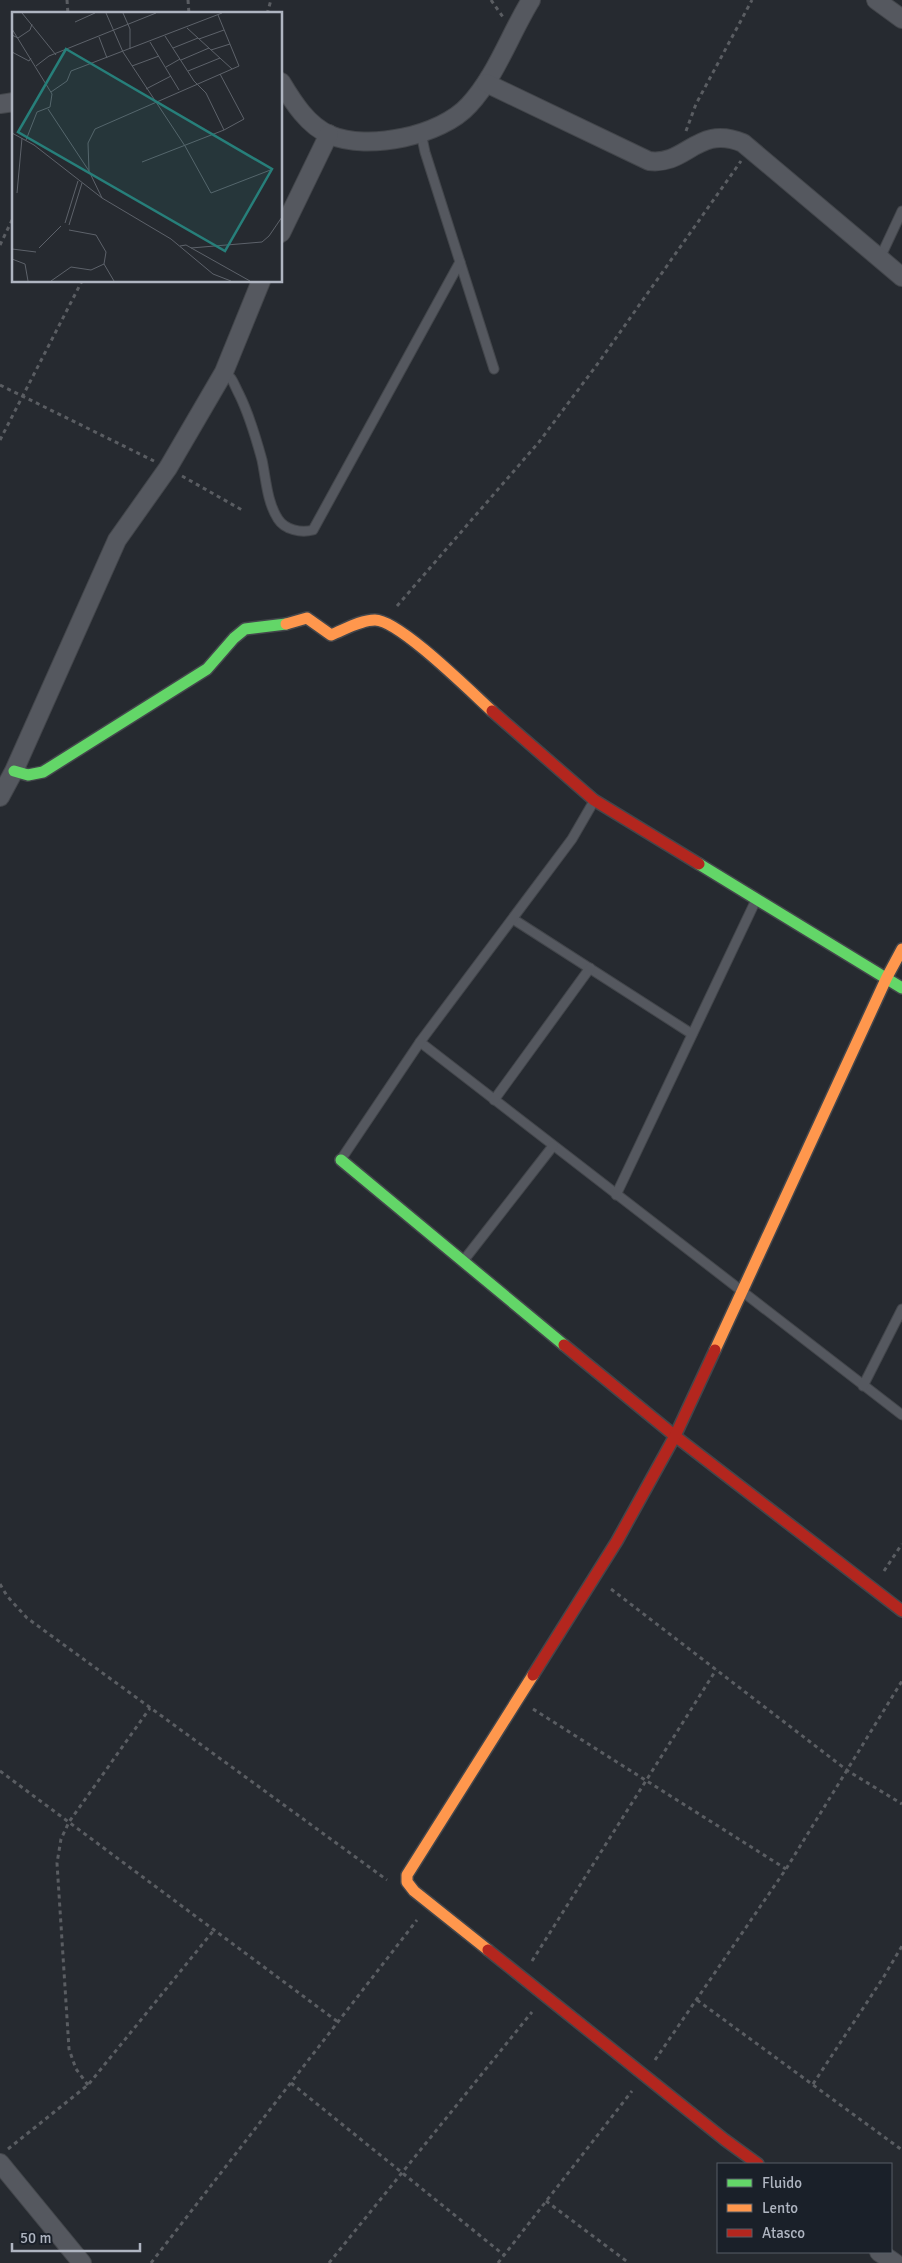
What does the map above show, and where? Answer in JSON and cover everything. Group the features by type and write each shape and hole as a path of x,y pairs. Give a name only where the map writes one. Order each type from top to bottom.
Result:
{"street":[{"path":"282,84 290,98 306,117 329,134 356,141 392,140 421,133 450,119 468,106 486,84 531,0"},
{"path":"876,0 902,19"},
{"path":"486,84 649,161 663,162 698,143 716,137 734,140 750,148 902,276"},
{"path":"282,230 329,134"},
{"path":"0,797 10,769 117,540 168,468 224,372 261,282"},
{"path":"10,769 24,776 34,776 43,772 207,668 244,629 292,624 307,618 332,635 369,620 384,620 413,641 594,800 902,988"},
{"path":"757,2163 644,2076 430,1904 410,1887 407,1875 617,1541 674,1436 886,977 902,948"},
{"path":"341,1160 674,1436 902,1611"},
{"path":"4,2156 82,2263"},
{"path":"880,2253 894,2263"}],"lane":[{"path":"421,133 425,152 494,369"},
{"path":"880,258 902,211"},
{"path":"224,372 231,376 243,403 261,457 271,506 279,521 291,528 304,532 313,530 460,262"},
{"path":"341,1160 420,1042 572,839 594,800"},
{"path":"616,1195 757,898"},
{"path":"513,919 692,1034"},
{"path":"494,1100 590,968"},
{"path":"420,1042 902,1415"},
{"path":"463,1261 553,1146"},
{"path":"864,1386 902,1309"}],"path":[{"path":"677,155 696,104 752,0"},
{"path":"384,620 501,488 544,435 750,148"},
{"path":"0,245 12,220"},
{"path":"0,440 81,282"},
{"path":"0,385 168,468 242,510"},
{"path":"872,1588 902,1544"},
{"path":"594,1577 848,1771 902,1804"},
{"path":"0,1584 7,1596 27,1618 382,1877 392,1881 407,1880"},
{"path":"522,1978 716,1670"},
{"path":"498,2263 644,2076 697,2000 786,1869 902,1681"},
{"path":"518,1699 786,1869"},
{"path":"88,2085 76,2069 68,2049 57,1863 61,1839 69,1822 150,1708"},
{"path":"0,1771 338,2022"},
{"path":"151,2263 430,1904"},
{"path":"4,2156 88,2085 214,1930"},
{"path":"813,2084 902,1946"},
{"path":"329,2263 545,1996"},
{"path":"697,2000 902,2150"},
{"path":"291,2083 504,2254"},
{"path":"546,2201 629,2263"}],"traffic: fast":[{"path":"14,771 28,775 43,772 207,669 234,638 245,629 286,624"},
{"path":"699,864 902,988"},
{"path":"341,1160 564,1345"}],"traffic: slow":[{"path":"286,624 307,618 331,635 364,622 375,620 386,623 435,658 492,711"},
{"path":"715,1350 887,977 902,949"},
{"path":"488,1950 414,1891 407,1882 407,1875 533,1675"}],"traffic: jam":[{"path":"492,711 594,800 699,864"},
{"path":"564,1345 675,1436 902,1611"},
{"path":"533,1675 617,1541 675,1436 715,1350"},
{"path":"488,1950 725,2140 757,2163"}]}
